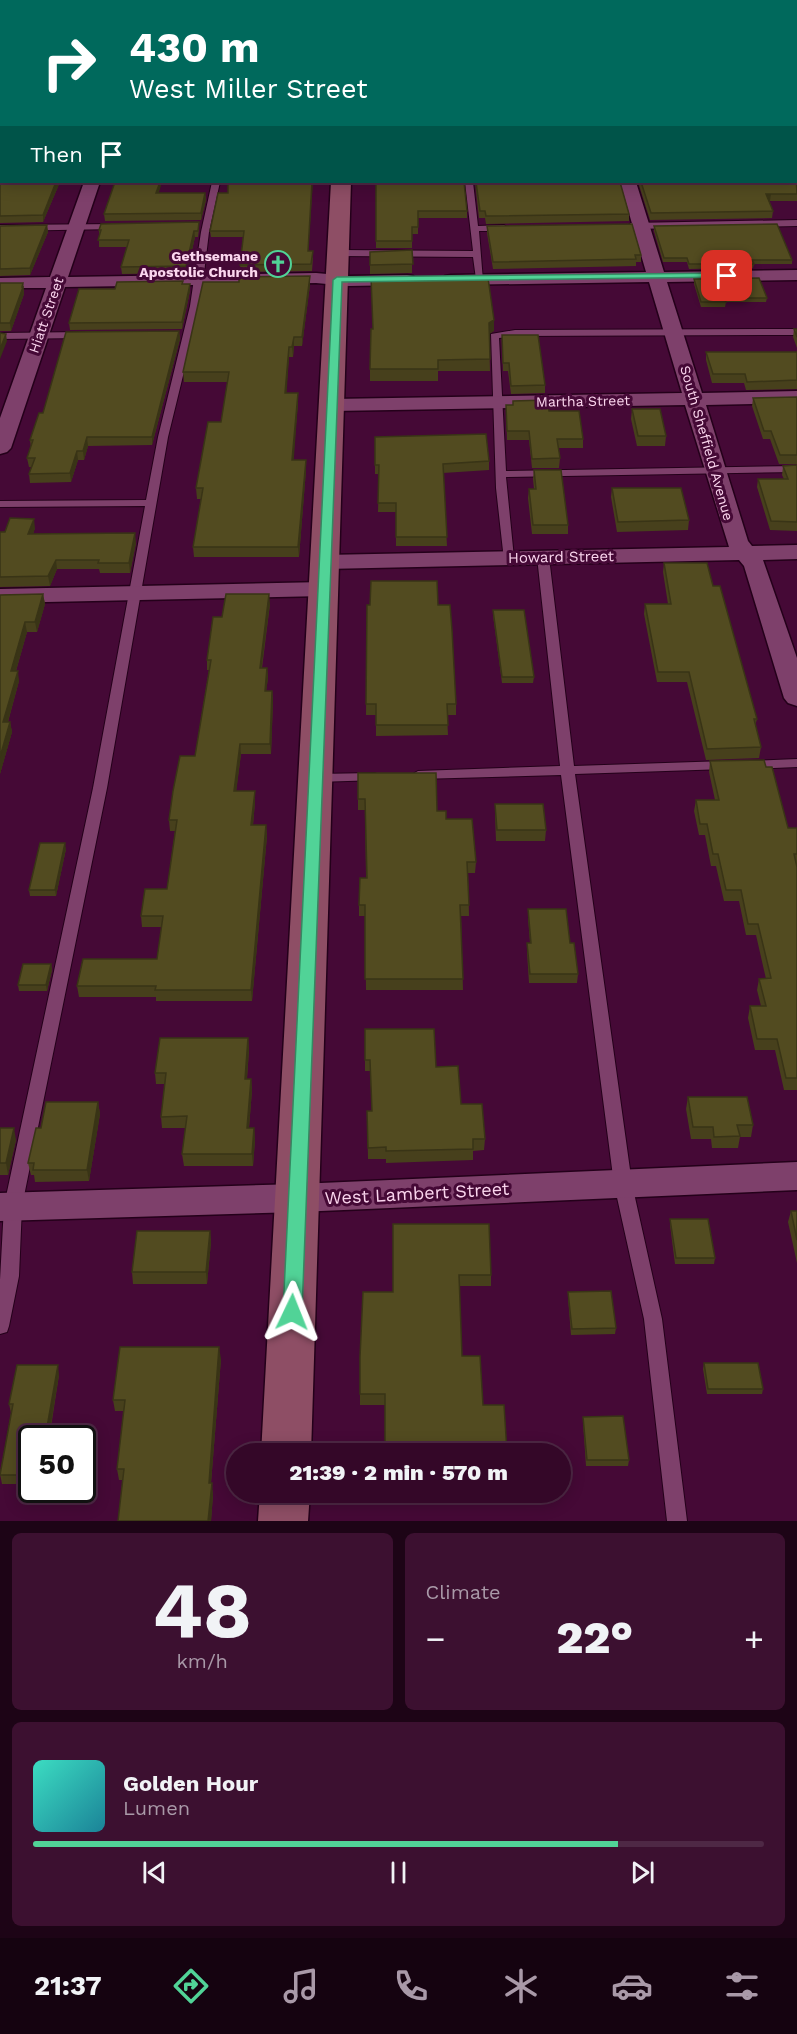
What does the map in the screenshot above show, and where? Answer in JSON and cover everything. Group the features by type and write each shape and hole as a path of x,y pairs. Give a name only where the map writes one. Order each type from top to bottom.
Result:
{"main road":[{"path":"287,1443 342,183"},
{"path":"283,1521 284,1503"}],"street":[{"name":"Hiatt Street","path":"0,448 92,183"},
{"name":"South Sheffield Avenue","path":"628,183 737,542 755,565 797,698"},
{"path":"0,283 316,278 338,266 430,280 797,275"},
{"name":"Martha Street","path":"333,405 797,397"},
{"name":"Howard Street","path":"0,596 135,593 508,558 797,552"},
{"name":"West Lambert Street","path":"7,1207 298,1198 797,1176"}],"lane":[{"path":"0,1326 10,1276 7,1207 100,788 182,334 195,306 201,224 216,183"},
{"path":"469,183 480,279"},
{"path":"620,226 797,223"},
{"path":"0,228 123,225"},
{"path":"474,229 519,228"},
{"path":"338,266 477,254"},
{"path":"508,558 501,488 494,336 515,333 797,332"},
{"path":"0,336 97,335"},
{"path":"502,474 797,469"},
{"path":"0,504 151,503"},
{"path":"543,557 567,770 623,1184 653,1319 677,1521"},
{"path":"316,778 797,763"}],"building":[{"path":"0,183 56,183 43,215 0,216"},
{"path":"115,183 160,183 156,193 205,193 201,213 104,214"},
{"path":"228,183 312,183 308,251 313,251 311,264 240,265 244,231 210,231 218,193 228,193"},
{"path":"376,183 464,183 467,211 418,211 418,227 412,227 412,241 376,241"},
{"path":"476,183 620,183 629,214 486,216 485,211 480,211"},
{"path":"641,183 796,183 797,194 766,194 773,211 651,213"},
{"path":"199,222 198,231 194,231 186,266 121,267 129,240 98,240 101,224"},
{"path":"632,224 641,255 635,255 636,259 493,262 487,226"},
{"path":"777,224 792,260 752,260 754,264 689,264 687,258 664,258 654,226"},
{"path":"47,225 30,268 0,269 0,226"},
{"path":"412,250 413,264 370,265 370,252"},
{"path":"310,276 302,337 294,337 292,347 289,347 285,393 298,393 292,460 306,460 298,547 193,547 203,488 196,488 208,422 221,422 229,372 183,372 203,282 239,282 239,277"},
{"path":"371,277 488,278 494,320 489,323 490,359 438,360 438,369 370,369 371,329 373,329"},
{"path":"759,278 767,298 724,298 726,302 701,302 694,279"},
{"path":"183,281 182,284 190,284 182,322 69,323 79,289 115,289 117,282"},
{"path":"0,283 23,283 10,323 0,323"},
{"path":"179,331 152,437 87,437 83,451 77,451 70,473 29,474 35,458 27,458 33,440 30,440 39,413 43,413 66,332"},
{"path":"0,333 6,334 0,349"},
{"path":"502,335 538,335 545,385 511,386 509,363 503,363"},
{"path":"706,352 797,352 797,380 747,382 745,374 713,374"},
{"path":"797,397 797,455 780,455 771,431 764,431 753,398"},
{"path":"547,400 549,411 579,411 583,439 557,439 560,458 532,459 529,431 507,431 506,405 513,405 513,401"},
{"path":"632,409 660,409 666,436 638,436"},
{"path":"486,434 489,461 443,464 447,537 396,537 396,503 378,503 379,465 375,465 375,437"},
{"path":"797,465 797,522 771,521 758,479 788,479 783,466"},
{"path":"534,470 561,470 568,525 533,525 529,489 536,489"},
{"path":"612,488 681,488 689,520 618,522"},
{"path":"10,518 34,519 28,534 135,533 129,563 56,560 48,576 0,577 0,532 5,532"},
{"path":"664,563 707,563 713,586 720,586 757,719 754,719 761,747 707,749 689,672 658,672 645,604 671,604"},
{"path":"371,581 437,581 438,605 450,605 456,704 447,704 448,725 376,725 376,704 366,704 367,605 370,605"},
{"path":"43,594 35,622 25,622 11,671 18,671 3,722 10,722 0,757 0,595"},
{"path":"226,594 269,594 260,668 267,668 265,691 272,691 270,744 240,744 234,791 255,791 251,825 266,825 251,990 155,990 156,986 77,986 83,959 157,959 163,916 141,916 145,889 167,889 177,820 169,820 180,756 195,756 211,660 207,660 213,617 222,617"},
{"path":"493,610 524,610 534,677 502,677"},
{"path":"764,760 766,767 772,767 788,828 797,828 797,854 794,854 797,867 797,1078 786,1078 777,1039 757,1039 750,1006 766,1006 759,979 771,978 758,924 748,924 741,890 726,890 718,854 713,854 707,824 700,824 696,800 719,800 710,761"},
{"path":"358,773 436,773 437,811 446,811 446,819 472,819 476,862 467,862 469,905 460,905 463,979 365,979 365,905 359,905 360,878 367,878 365,799 358,799"},
{"path":"495,804 543,804 546,830 497,830"},
{"path":"40,843 65,843 55,890 29,890"},
{"path":"528,909 566,909 570,943 574,943 578,974 530,974 527,943 531,943"},
{"path":"23,964 51,964 46,985 18,985"},
{"path":"365,1029 434,1029 436,1067 458,1066 461,1104 482,1104 485,1139 473,1139 473,1149 386,1151 386,1147 368,1148 367,1111 372,1111 370,1060 365,1060"},
{"path":"160,1038 248,1038 245,1079 251,1079 247,1128 254,1128 252,1154 182,1154 187,1116 161,1117 166,1073 155,1073"},
{"path":"688,1097 747,1097 753,1125 737,1125 740,1136 714,1137 713,1127 693,1127"},
{"path":"46,1102 98,1102 87,1170 33,1170 34,1163 28,1163 36,1128 41,1128"},
{"path":"0,1128 14,1128 6,1163 0,1163"},
{"path":"791,1211 797,1211 797,1240"},
{"path":"670,1219 708,1219 715,1258 676,1258"},
{"path":"393,1224 489,1224 491,1275 459,1275 462,1356 480,1356 483,1405 504,1405 506,1443 385,1443 385,1394 360,1394 363,1292 393,1292"},
{"path":"137,1231 210,1231 206,1272 132,1272"},
{"path":"611,1291 616,1328 572,1329 568,1292"},
{"path":"120,1347 219,1347 208,1521 118,1521 124,1469 117,1469 125,1400 113,1400"},
{"path":"704,1363 758,1363 763,1389 708,1389"},
{"path":"17,1365 58,1365 47,1425 18,1425 18,1475 0,1475 13,1404 9,1404"},
{"path":"623,1416 629,1460 587,1460 583,1417"}],"place":[{"name":"Gethsemane Apostolic Church","path":"278,264"}],"route":[{"path":"292,1312 337,280 727,276"}]}
